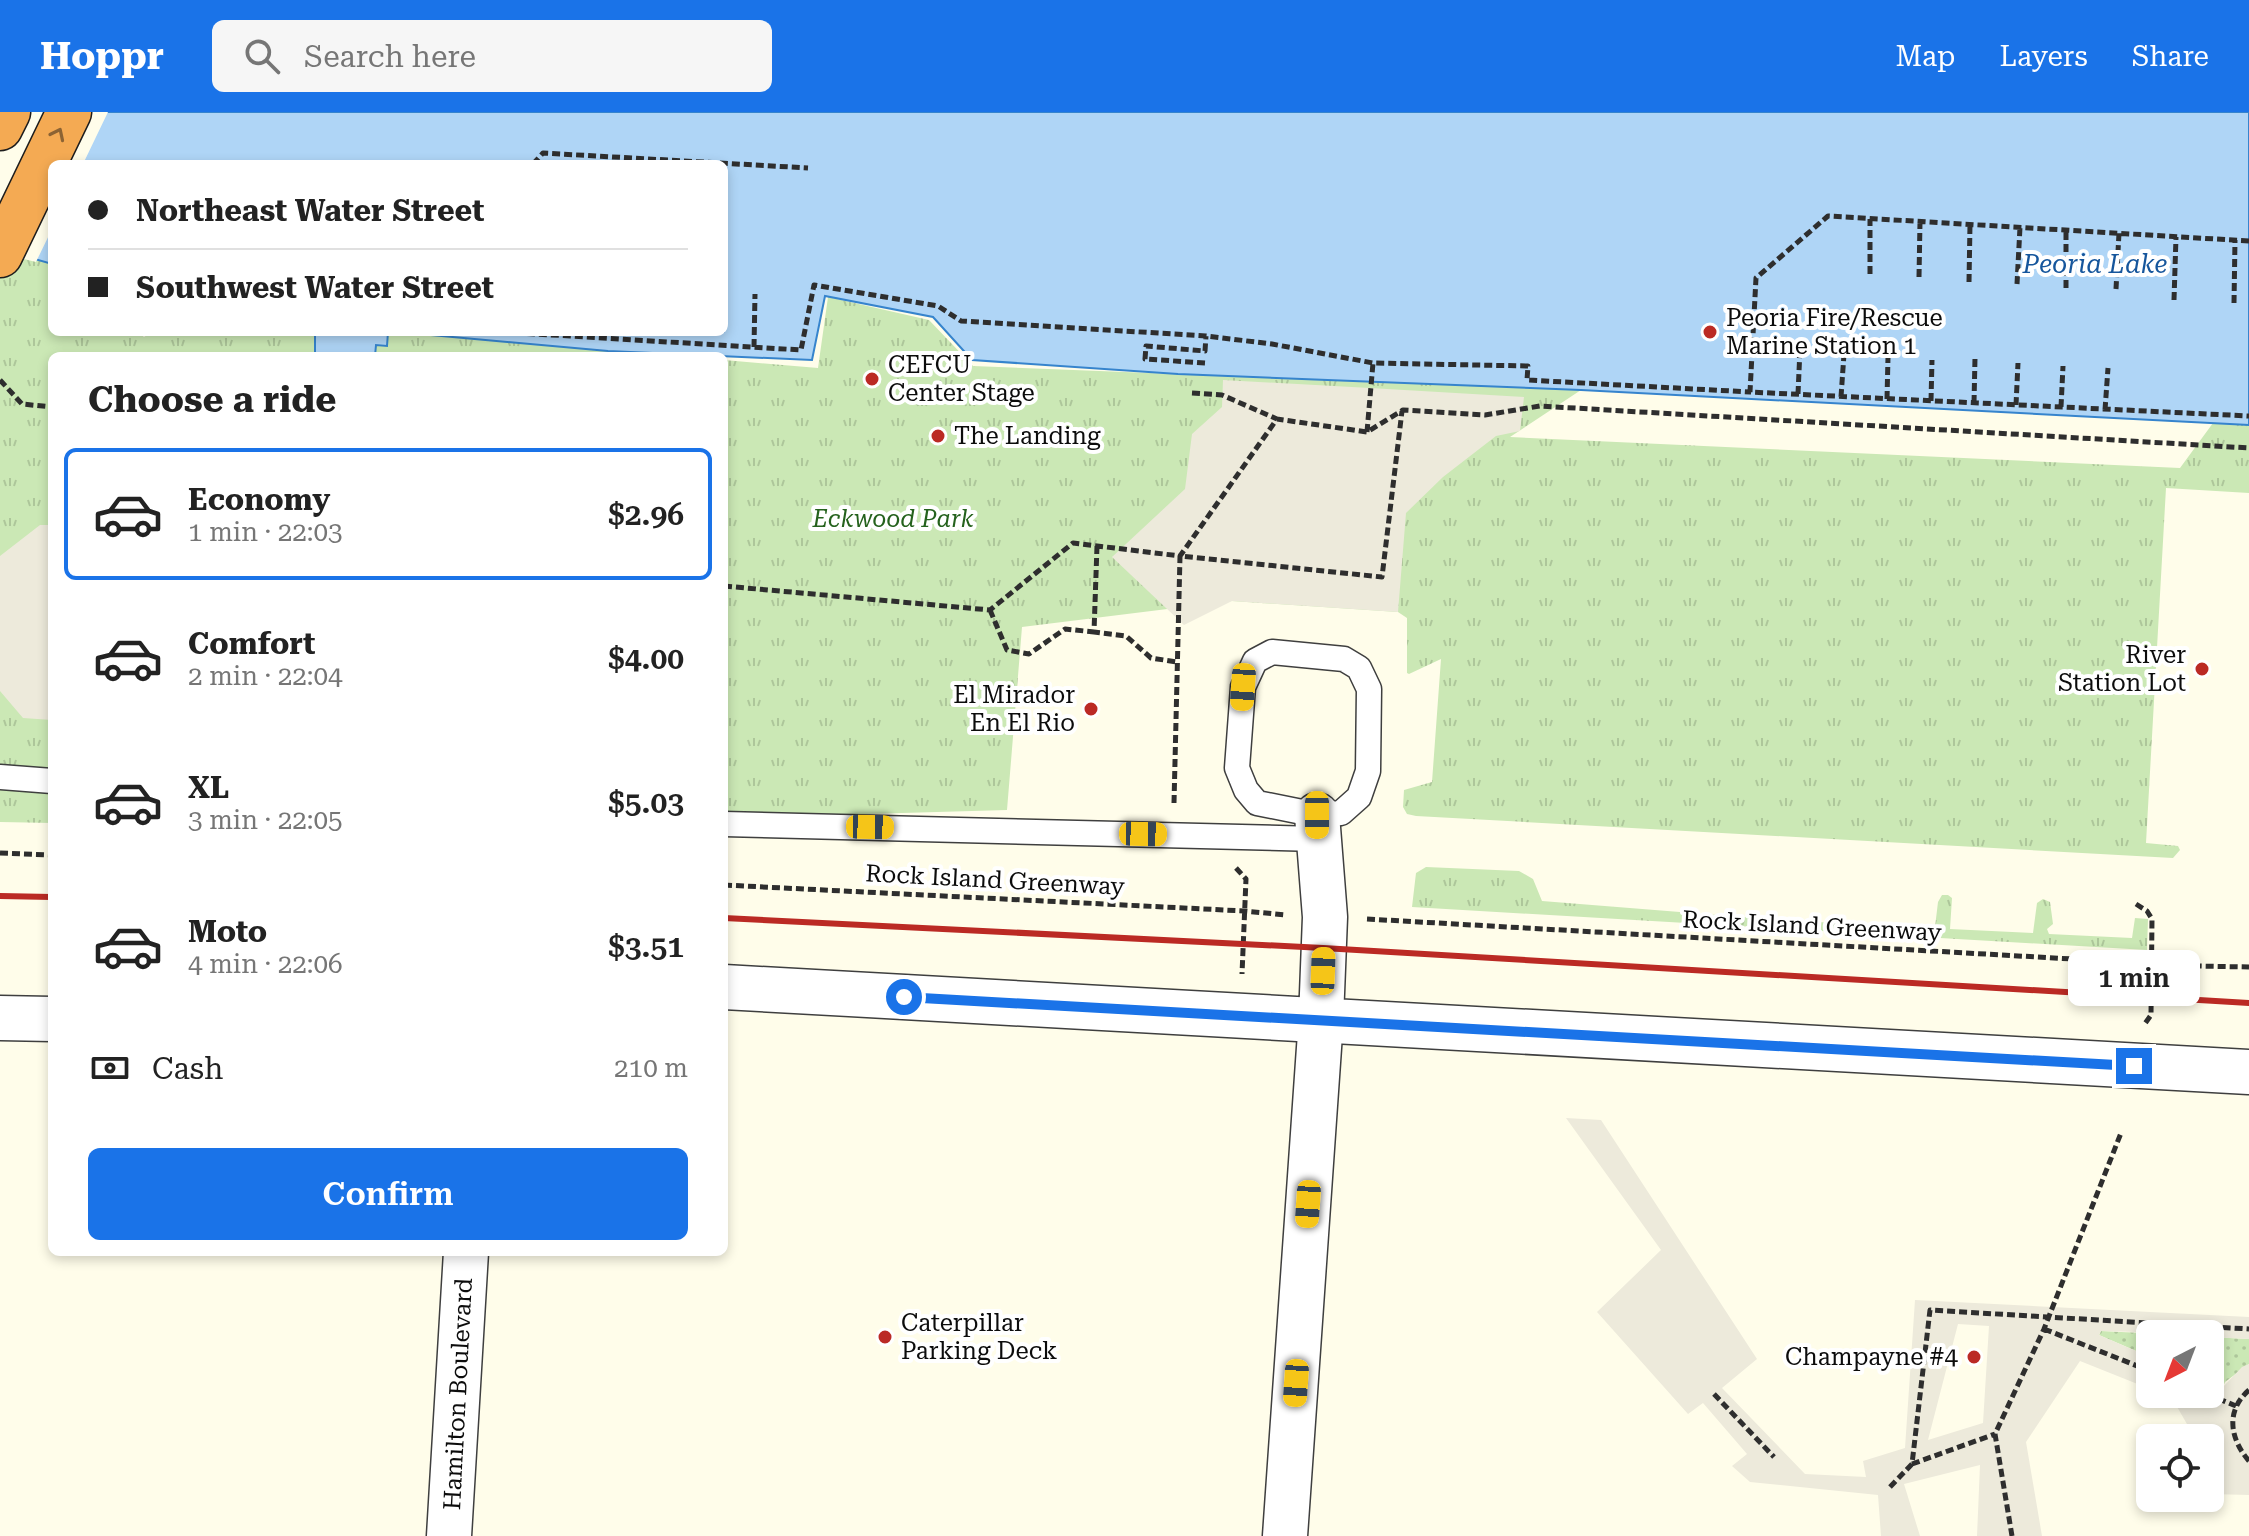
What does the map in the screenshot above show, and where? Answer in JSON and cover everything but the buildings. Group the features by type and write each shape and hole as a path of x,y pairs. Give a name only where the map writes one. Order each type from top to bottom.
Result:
{"highway":[{"path":"0,128 8,112"},
{"path":"0,255 69,112"}],"street":[{"path":"1285,1536 1321,1019 1325,917 1317,827"},
{"path":"728,987 2249,1072"},
{"path":"0,1018 48,1019"},
{"name":"Hamilton Boulevard","path":"449,1536 466,1256"}],"lane":[{"path":"728,824 1205,835 1317,827 1341,813 1359,797 1368,771 1369,689 1359,668 1344,659 1272,652 1255,661 1243,687 1237,768 1246,790 1257,803 1317,827"},
{"path":"0,777 48,781"}],"path":[{"path":"537,160 543,153 630,160"},
{"path":"577,160 578,155"},
{"path":"728,165 808,168"},
{"path":"1750,392 1756,278 1828,216 2249,241"},
{"path":"1870,219 1870,274"},
{"path":"1919,277 1920,221"},
{"path":"1969,282 1970,224"},
{"path":"2017,284 2020,227"},
{"path":"2066,230 2066,288"},
{"path":"2116,289 2119,233"},
{"path":"2174,300 2176,237"},
{"path":"2234,303 2235,240"},
{"path":"589,336 801,350 814,285 938,306 961,321 1206,336 1272,344 1373,363 1528,366 1527,380 2249,416"},
{"path":"754,347 755,294"},
{"path":"630,336 630,340"},
{"path":"694,336 694,343"},
{"path":"1205,363 1145,359 1146,346 1205,351 1206,336"},
{"path":"1798,394 1800,349"},
{"path":"1841,397 1844,354"},
{"path":"1887,399 1888,357"},
{"path":"1974,403 1975,358"},
{"path":"1931,401 1932,360"},
{"path":"1367,432 1373,363"},
{"path":"2016,405 2018,363"},
{"path":"2061,407 2063,366"},
{"path":"2105,410 2108,368"},
{"path":"0,380 22,404 48,407"},
{"path":"1192,393 1222,395 1277,419 1367,432 1403,410 1485,415 1540,406 2249,448"},
{"path":"728,586 990,610 1073,543 1382,577 1403,410"},
{"path":"1241,989 1246,879 1174,802 1180,556 1277,419"},
{"path":"1094,632 1097,546"},
{"path":"990,610 1007,650 1029,654 1065,629 1126,636 1151,658 1177,662"},
{"path":"0,853 48,855"},
{"name":"Rock Island Greenway","path":"728,885 1264,914"},
{"path":"2136,904 2147,911 2152,919 2151,1015 2136,1035"},
{"name":"Rock Island Greenway","path":"1374,919 2249,967"},
{"path":"2012,1536 1995,1434 2044,1329 2121,1133"},
{"path":"1912,1464 1930,1310 2249,1329"},
{"path":"2044,1329 2136,1365"},
{"path":"2249,1390 2236,1406 2232,1421 2233,1436 2249,1461"},
{"path":"1714,1394 1774,1457"},
{"path":"2224,1401 2236,1406"},
{"path":"1890,1487 1912,1464 1995,1434"}],"green space":[{"path":"0,249 48,263 48,336 315,336 315,352 48,352 48,823 0,822"},
{"name":"Eckwood Park","path":"828,297 929,320 973,366 1581,390 1510,437 2180,468 2213,423 2249,425 2249,493 2166,488 2146,843 2178,846 2180,850 2173,858 1407,814 1403,807 1404,790 1432,782 1441,659 1407,673 1407,618 1398,612 1232,601 1022,627 1007,810 728,818 728,360 818,368"},
{"path":"388,336 445,336 632,352 375,352 376,345 387,345"},
{"path":"1426,867 1519,871 1533,879 1542,901 1793,921 1935,927 1938,902 1942,895 1948,895 1952,898 1950,929 2033,933 2037,903 2043,899 2050,902 2053,924 2047,929 2049,934 2132,938 2135,918 2148,919 2147,950 1412,907 1416,873"},
{"path":"2101,1331 2136,1333 2136,1351 2099,1335"},
{"path":"2224,1338 2249,1339 2249,1364 2224,1384"}],"shaded area":[{"path":"1223,380 1524,397 1520,431 1496,436 1443,477 1406,513 1398,612 1232,601 1184,625 1112,557 1185,489 1192,434 1222,407"},
{"path":"40,525 48,525 48,720 23,718 0,691 0,556"},
{"path":"1566,1118 1601,1120 1757,1359 1722,1388 1805,1474 1866,1477 1863,1461 1905,1448 1915,1300 2249,1317 2249,1339 2224,1338 2224,1320 2136,1320 2136,1332 2101,1331 2099,1335 2136,1351 2136,1383 2080,1361 2026,1442 2042,1536 1977,1536 1980,1465 1904,1484 1920,1536 1881,1536 1878,1495 1750,1482 1732,1466 1747,1454 1703,1403 1688,1414 1597,1312 1661,1250","holes":["1958,1324 1989,1326 1983,1423 1928,1440"]},
{"path":"2249,1364 2249,1495 2224,1494 2224,1424 2187,1424 2178,1408 2224,1408 2224,1386"}],"water":[{"name":"Peoria Lake","path":"0,112 2249,112 2249,425 1581,390 1178,374 972,360 933,317 825,296 812,360 728,356 728,352 608,351 442,336 728,336 728,160 48,160 48,263 0,249"},
{"path":"315,336 388,336 387,346 376,345 375,352 315,352"}],"pier":[{"path":"0,112 108,112 85,160 48,160 48,237 36,262 0,253"}],"railway":[{"path":"0,896 48,897"},
{"path":"728,918 1323,948 2249,1003"}],"place":[{"name":"Peoria Fire/Rescue Marine Station 1","path":"1710,332"},
{"name":"CEFCU Center Stage","path":"872,379"},
{"name":"The Landing","path":"938,436"},
{"name":"River Station Lot","path":"2202,669"},
{"name":"El Mirador En El Rio","path":"1091,709"},
{"name":"Caterpillar Parking Deck","path":"885,1337"},
{"name":"Champayne #4","path":"1974,1357"}],"route":[{"path":"904,997 2134,1066"}]}
